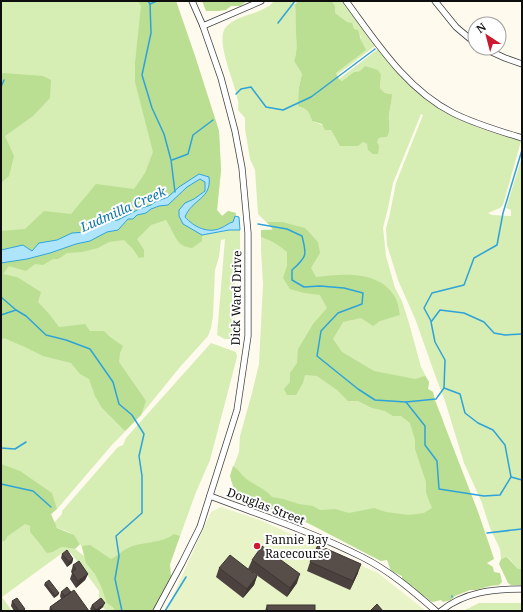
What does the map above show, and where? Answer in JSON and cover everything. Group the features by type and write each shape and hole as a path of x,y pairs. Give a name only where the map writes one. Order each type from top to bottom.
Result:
{"street":[{"name":"Dick Ward Drive","path":"156,611 200,527 237,410 248,336 248,233 242,168 235,131 221,78 203,26 192,1"},
{"path":"203,26 261,1"},
{"path":"346,1 389,58 408,79 428,97 469,121 522,138"},
{"path":"435,1 456,27 467,36"},
{"path":"501,56 522,64"},
{"name":"Douglas Street","path":"210,496 329,542 363,557 402,582 436,611"},
{"path":"441,611 452,602 476,593 522,589"}],"green space":[{"path":"1,1 176,1 219,131 221,170 217,210 222,216 228,211 236,213 233,222 188,210 1,250"},
{"path":"138,1 176,1 219,131 221,170 217,210 222,216 228,211 236,213 233,222 216,230 206,230 193,224 185,217 188,211 208,190 209,177 199,174 179,187 168,197 155,201 151,205 139,209 118,220 110,221 105,224 98,222 86,232 72,233 57,240 39,243 32,252 23,245 1,250 1,231 25,229 44,211 71,214 96,184 134,189 145,173 153,152 135,82 135,63 141,6"},
{"path":"202,1 247,1 240,6 231,6 226,10 206,11"},
{"path":"274,1 292,1 295,4 296,53 294,61 302,74 299,87 304,107 310,114 312,121 331,130 337,141 350,146 363,142 367,144 377,142 379,138 387,137 390,129 389,114 392,94 385,93 380,88 381,75 360,71 354,72 342,81 339,79 378,49 398,73 419,94 443,111 457,119 490,132 521,141 503,205 500,208 488,213 492,215 511,216 511,210 506,208 522,157 522,569 518,569 508,557 501,559 500,549 464,463 445,401 416,321 398,280 387,245 386,228 396,183 423,115 421,114 393,183 383,228 386,256 395,288 402,301 409,323 421,367 429,382 428,389 433,392 494,559 422,548 381,561 306,522 257,504 246,494 236,496 230,476 239,452 240,436 259,364 263,284 261,230 273,229 258,214 255,170 250,159 245,129 245,118 238,110 236,94 224,52 223,33 230,23 262,10"},
{"path":"298,1 332,1 335,6 335,13 347,22 352,23 354,29 358,30 366,50 336,73 339,79 342,81 354,72 360,71 365,66 378,70 381,75 380,88 385,93 392,94 389,114 390,129 387,137 379,138 377,142 379,146 378,154 373,154 368,150 367,144 363,142 358,146 340,146 331,130 325,130 322,124 312,121 308,111 298,106 299,87 302,74 294,61 296,53 295,4"},
{"path":"332,1 342,1 375,46 337,75 336,73 350,62 362,42 361,36 335,13 335,6"},
{"path":"3,73 43,76 51,80 50,98 33,116 5,136 14,156 9,176 1,183 1,76"},
{"path":"200,179 205,182 205,191 194,199 185,203 183,224 202,235 202,241 192,248 184,246 180,243 166,220 151,225 137,239 144,250 144,257 139,258 124,240 109,242 98,248 82,252 67,253 58,259 53,259 43,265 35,264 26,271 9,266 3,274 17,277 41,292 38,302 59,327 85,324 90,331 104,331 123,346 120,353 119,362 146,401 141,415 125,431 102,408 95,396 89,379 80,374 71,363 43,356 4,338 1,340 1,263 27,259 50,253 90,241 107,232 118,230 128,219 133,219 137,215 146,213 151,209 168,204 187,187"},
{"path":"146,213 221,232 240,230 240,254 235,283 235,321 230,339 225,339 217,335 225,239 221,240 219,257 215,270 213,316 208,336 180,367 141,415 111,446 51,514 1,489 1,263 49,254 62,250"},
{"path":"267,222 282,222 305,228 318,242 320,253 311,268 316,277 349,275 370,278 380,282 388,288 395,297 400,315 380,321 373,326 361,318 343,322 333,339 342,352 374,371 415,379 425,376 429,382 428,389 433,392 494,559 487,563 493,567 494,572 500,573 502,582 499,585 470,590 455,596 451,600 443,602 441,600 433,602 430,601 426,597 419,594 414,587 402,579 402,576 391,571 387,560 381,561 306,522 257,504 246,494 236,496 230,476 233,466 244,477 266,491 272,497 313,506 320,510 335,509 349,513 374,508 386,512 409,515 424,513 432,508 426,493 426,482 415,449 415,440 410,423 401,416 393,416 385,411 372,408 358,401 348,401 337,390 317,376 305,375 303,383 296,395 287,395 284,389 290,382 290,373 297,363 298,349 313,324 327,308 320,295 290,289 283,278 287,266 287,252 275,243 261,237 261,230 273,230"},
{"path":"211,343 236,352 237,357 210,460 196,492 170,564 114,608 114,611 106,611 99,602 99,591 71,553 65,551 2,597 12,611 1,611 1,542 5,541 8,536 25,523 30,526 30,532 42,547 53,552 62,547 75,549 84,556 82,548 76,538 70,533 58,528 54,523 62,514 62,511 118,447 123,445 126,438"},
{"path":"1,464 20,471 52,493 57,509 51,514 57,528 74,535 80,544 75,549 62,547 53,552 47,553 30,532 30,526 25,524 8,536 5,541 1,542"},
{"name":"Fannie Bay Racecourse","path":"221,507 260,520 378,573 426,611 166,611 211,512"},
{"path":"174,534 180,536 170,564 171,576 153,611 114,611 114,608 107,603 95,574 86,563 82,546 90,545 111,559 128,548 158,541"},
{"path":"507,557 518,569 522,569 522,585 511,585 508,583 499,564 501,559"},
{"path":"479,603 522,603 522,611 463,611"}],"water":[{"path":"199,174 209,177 208,190 205,195 192,206 185,217 193,224 206,230 216,230 233,222 235,216 239,217 240,230 229,230 202,235 183,224 179,216 179,210 185,203 194,199 205,191 205,182 200,179 187,187 168,205 159,206 146,213 137,215 133,219 128,219 118,230 107,232 90,241 50,253 27,259 1,263 1,250 23,245 32,251 39,243 57,240 72,233 86,232 98,222 105,224 110,221 118,220 139,209 168,197 179,187"}],"building":[{"path":"318,545 361,564 353,581 310,562"},
{"path":"262,546 300,574 290,588 252,560"},
{"path":"67,550 73,559 69,562 62,554"},
{"path":"230,555 257,576 247,589 219,568"},
{"path":"79,561 88,574 78,581 72,572 76,569 73,565"},
{"path":"49,580 59,593 55,596 45,583"},
{"path":"67,587 71,592 65,596 61,592"},
{"path":"74,590 89,611 53,611 50,607"},
{"path":"17,598 25,609 22,611 19,611 12,601"},
{"path":"101,598 105,603 96,610 92,605"},
{"path":"377,604 383,611 370,611"},
{"path":"267,605 315,605 315,611 267,611"}],"waterway":[{"path":"148,1 150,4 151,33 142,75 152,108 164,134 171,160 175,192"},
{"path":"150,4 157,1"},
{"path":"278,23 295,1"},
{"path":"236,94 241,89 251,87 266,107 283,110 311,97 375,49"},
{"path":"1,87 4,80"},
{"path":"172,160 188,154 193,135 213,120"},
{"path":"431,321 424,308 432,293 464,285 474,258 497,245 503,213 522,150"},
{"name":"Ludmilla Creek","path":"258,224 287,229 302,236 305,252 301,262 292,270 292,280 304,287 320,286 344,288 363,293 362,304 338,313 321,331 317,356 358,389 375,400 406,402 436,399 444,388 445,360 435,342 431,322 440,310 464,313 484,322 494,333 505,335 522,334"},
{"path":"1,297 16,310 26,316 46,335 66,340 90,349 113,382 119,404 132,415 144,434 139,456 142,476 142,513 116,536 119,556 115,579 122,611"},
{"path":"1,315 16,310"},
{"path":"406,402 425,426 425,445 437,461 439,489 484,496 500,495 511,477 505,445 493,430 478,423 465,413 460,394 444,388"},
{"path":"1,448 15,449 26,442"},
{"path":"511,477 522,480"},
{"path":"1,484 33,491 51,507"},
{"path":"487,533 522,529"},
{"path":"165,611 186,577"}],"place":[{"name":"Fannie Bay Racecourse","path":"257,546"}]}
